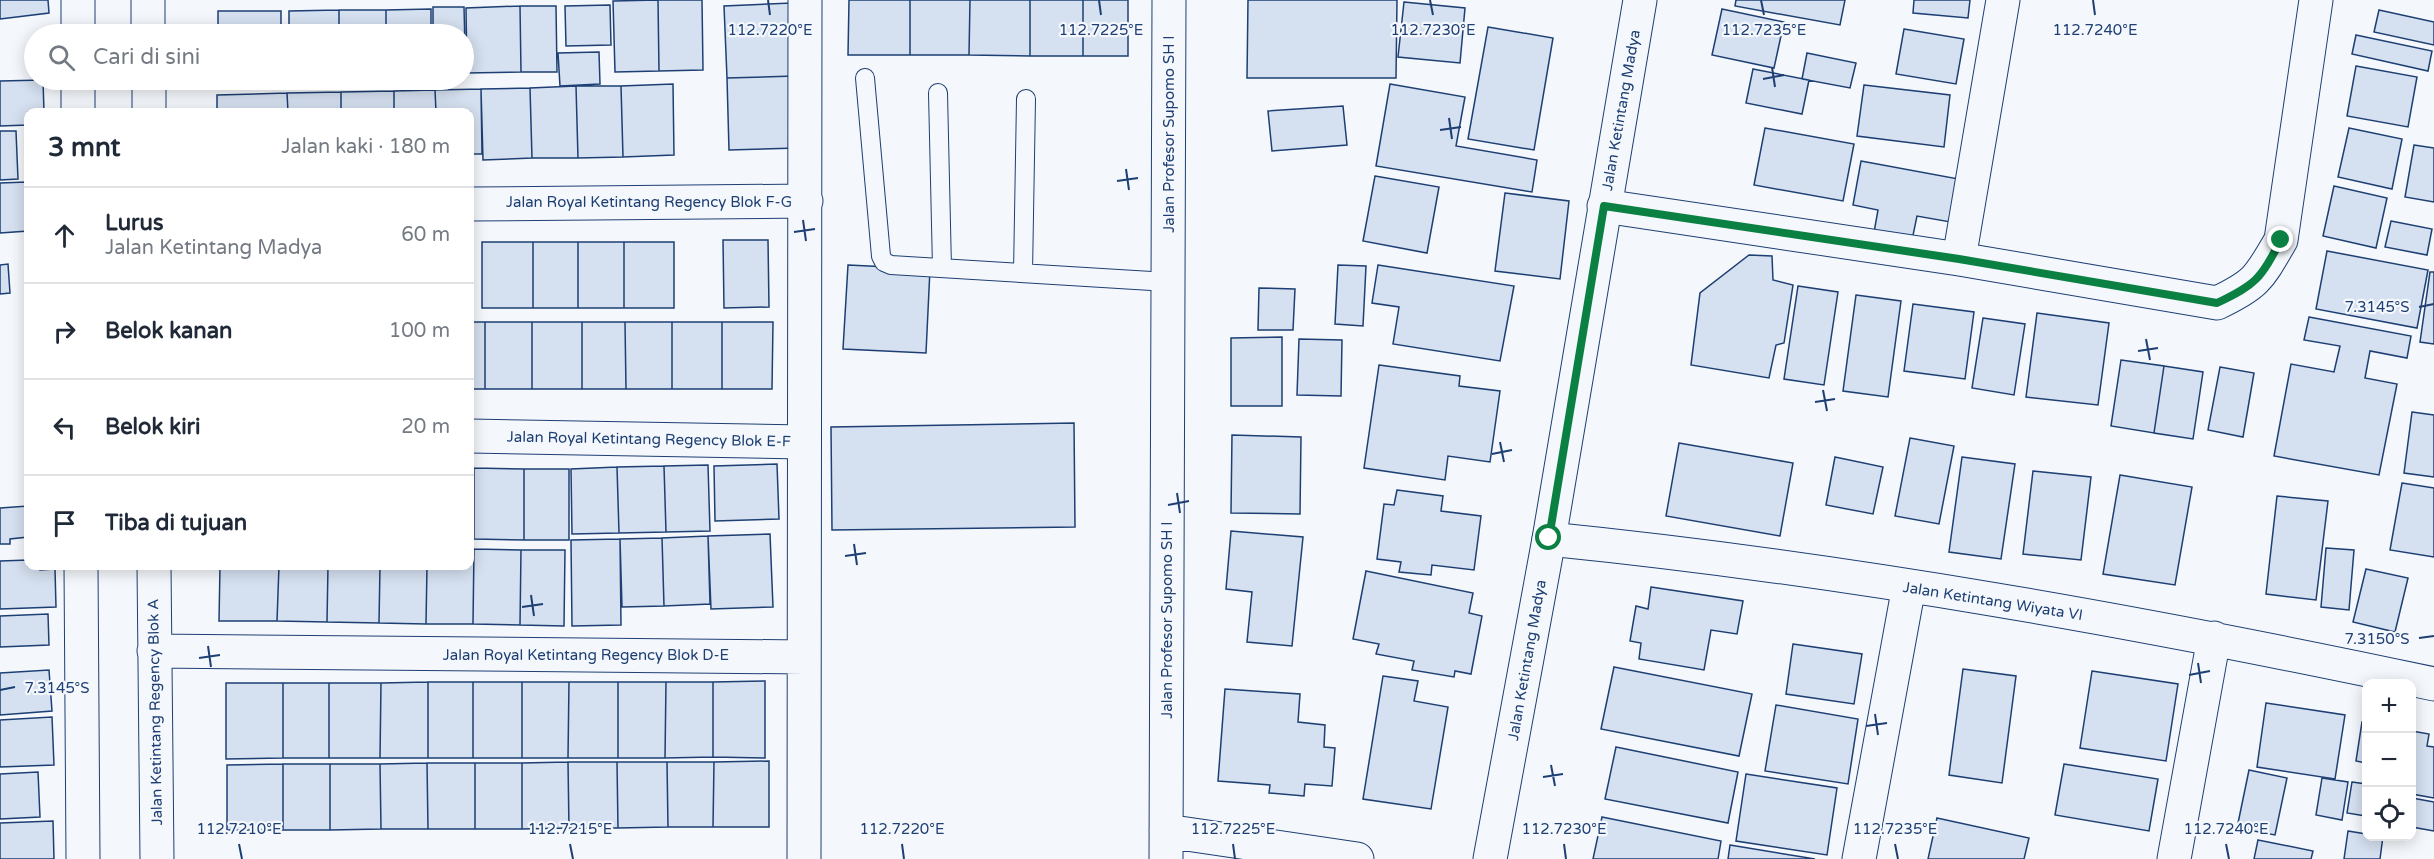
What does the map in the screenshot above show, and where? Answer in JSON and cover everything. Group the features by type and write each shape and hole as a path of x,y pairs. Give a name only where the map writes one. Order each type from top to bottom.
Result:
{"street":[{"path":"78,0 78,24"},
{"path":"148,0 148,24"},
{"name":"Jalan Royal Ketintang Regency Blok F-G","path":"474,204 806,201 805,0"},
{"name":"Jalan Profesor Supomo SH I","path":"1169,0 1166,845 1357,859"},
{"name":"Jalan Ketintang Madya","path":"1490,859 1549,538 1640,0"},
{"path":"1959,259 2003,0"},
{"path":"1604,206 1959,259 2217,303 2250,288 2265,269 2281,240 2316,0"},
{"path":"78,90 78,108"},
{"path":"149,90 149,108"},
{"name":"Jalan Royal Ketintang Regency Blok E-F","path":"474,436 804,442 806,201"},
{"path":"804,442 804,859"},
{"name":"Jalan Ketintang Wiyata VI","path":"1549,538 1625,546 1909,586 2214,638 2434,684"},
{"path":"81,570 83,859"},
{"name":"Jalan Ketintang Regency Blok A","path":"154,570 157,859"},
{"path":"1859,859 1909,586"},
{"path":"2174,859 2214,638"},
{"name":"Jalan Royal Ketintang Regency Blok D-E","path":"154,651 804,657"}],"lane":[{"path":"865,78 881,256 884,262 891,265 1168,282"},
{"path":"938,93 942,268"},
{"path":"1023,273 1026,99"}],"building":[{"path":"0,0 48,0 49,13 0,19"},
{"path":"658,0 702,0 703,70 659,71"},
{"path":"658,0 659,71 615,72 613,1"},
{"path":"849,0 910,0 910,55 848,55"},
{"path":"910,0 970,0 969,55 910,55"},
{"path":"970,0 1030,0 1030,56 969,55"},
{"path":"1030,0 1083,0 1083,56 1030,56"},
{"path":"1083,0 1128,0 1128,56 1083,56"},
{"path":"1248,0 1397,0 1396,78 1247,78"},
{"path":"1736,0 1845,0 1840,25 1735,6"},
{"path":"1914,0 1970,0 1968,18 1913,13"},
{"path":"1404,2 1465,8 1460,63 1398,57"},
{"path":"792,3 795,76 727,78 724,6"},
{"path":"610,5 611,45 566,46 565,6"},
{"path":"520,6 521,72 474,73 474,24 466,24 466,8"},
{"path":"520,6 556,6 557,72 521,72"},
{"path":"433,7 464,7 464,24 433,24"},
{"path":"431,9 431,24 386,24 386,10"},
{"path":"1722,9 1784,22 1774,68 1712,55"},
{"path":"339,10 386,10 386,24 339,24"},
{"path":"339,10 339,24 289,24 289,11"},
{"path":"2379,10 2434,22 2434,45 2374,32"},
{"path":"218,11 281,11 281,24 218,24"},
{"path":"1488,27 1553,38 1534,150 1468,139"},
{"path":"1904,29 1964,39 1956,84 1896,74"},
{"path":"2356,35 2432,51 2428,71 2352,54"},
{"path":"599,52 600,84 560,86 558,53"},
{"path":"1807,53 1856,63 1850,88 1802,79"},
{"path":"2356,66 2417,77 2408,127 2347,116"},
{"path":"1753,69 1809,80 1802,114 1746,103"},
{"path":"795,76 797,148 729,150 727,78"},
{"path":"24,80 24,90 43,90 44,108 24,108 24,125 0,126 0,81"},
{"path":"673,84 674,155 623,157 621,86"},
{"path":"1390,84 1465,97 1456,146 1537,160 1532,192 1376,166"},
{"path":"1864,85 1950,95 1944,147 1857,136"},
{"path":"576,86 621,86 623,157 578,158"},
{"path":"576,86 578,158 532,158 530,88"},
{"path":"530,88 532,158 483,160 481,89"},
{"path":"481,89 482,154 474,154 474,108 436,108 435,90"},
{"path":"435,90 436,108 394,108 394,91"},
{"path":"394,91 394,108 341,108 341,92"},
{"path":"341,92 341,108 288,108 287,93"},
{"path":"287,93 288,108 217,108 217,95"},
{"path":"1343,106 1347,145 1272,151 1268,111"},
{"path":"1765,128 1854,144 1843,201 1754,185"},
{"path":"2349,128 2402,139 2392,189 2338,177"},
{"path":"0,131 16,131 18,179 0,180"},
{"path":"2414,145 2434,148 2434,202 2405,197"},
{"path":"1861,161 1964,180 1956,223 1917,216 1911,245 1873,238 1878,210 1853,205"},
{"path":"1375,176 1439,187 1427,253 1363,241"},
{"path":"24,182 24,231 0,233 0,183"},
{"path":"2334,186 2387,198 2376,248 2323,236"},
{"path":"1505,193 1569,201 1560,279 1495,271"},
{"path":"2391,221 2432,229 2427,255 2385,247"},
{"path":"723,240 768,240 769,307 724,308"},
{"path":"482,242 533,242 533,308 482,308"},
{"path":"533,242 578,242 578,308 533,308"},
{"path":"578,242 624,242 624,308 578,308"},
{"path":"624,242 674,242 674,308 624,308"},
{"path":"2327,251 2428,270 2417,328 2316,309"},
{"path":"1749,255 1772,256 1773,280 1793,285 1784,343 1776,345 1769,378 1691,365 1700,293"},
{"path":"8,264 10,293 0,294 0,265"},
{"path":"848,265 930,269 926,353 843,349"},
{"path":"1338,265 1366,266 1363,326 1335,324"},
{"path":"1378,265 1514,286 1500,361 1393,344 1399,307 1372,303"},
{"path":"2430,272 2434,272 2434,344 2420,342"},
{"path":"1798,286 1838,292 1824,385 1784,379"},
{"path":"1259,288 1295,289 1293,330 1258,330"},
{"path":"1856,295 1901,301 1888,397 1843,391"},
{"path":"1913,304 1974,312 1965,379 1904,371"},
{"path":"2037,313 2109,323 2098,405 2026,397"},
{"path":"2309,317 2411,336 2407,358 2370,351 2365,378 2397,384 2379,475 2274,456 2291,364 2334,372 2340,346 2304,340"},
{"path":"1983,318 2025,324 2014,395 1972,388"},
{"path":"474,322 485,322 485,389 474,389"},
{"path":"485,322 532,322 532,389 485,389"},
{"path":"532,322 582,322 582,389 532,389"},
{"path":"582,322 625,322 626,389 582,389"},
{"path":"625,322 672,322 672,389 626,389"},
{"path":"672,322 722,322 722,389 672,389"},
{"path":"722,322 773,322 772,389 722,389"},
{"path":"1282,337 1282,406 1231,406 1231,338"},
{"path":"1299,339 1342,340 1341,396 1297,395"},
{"path":"2121,360 2164,366 2154,433 2111,426"},
{"path":"1379,365 1460,376 1459,386 1500,391 1490,462 1448,456 1445,480 1364,468"},
{"path":"2164,366 2203,372 2193,439 2154,433"},
{"path":"2220,367 2254,373 2243,437 2208,430"},
{"path":"2412,412 2434,415 2434,477 2404,473"},
{"path":"1074,423 1075,527 832,530 831,427"},
{"path":"1232,435 1301,437 1300,514 1231,513"},
{"path":"1910,438 1954,446 1939,524 1895,516"},
{"path":"1679,443 1793,463 1780,536 1666,516"},
{"path":"1835,457 1883,467 1873,514 1826,505"},
{"path":"1962,457 2015,464 2001,559 1949,552"},
{"path":"777,464 779,519 715,521 714,466"},
{"path":"708,465 710,531 666,532 664,466"},
{"path":"664,466 666,532 619,533 617,467"},
{"path":"617,467 619,533 572,534 571,469"},
{"path":"474,468 524,469 524,540 474,539"},
{"path":"524,469 569,469 569,540 524,540"},
{"path":"2033,471 2091,477 2081,560 2023,554"},
{"path":"2120,475 2192,487 2175,585 2103,574"},
{"path":"2402,483 2434,488 2434,557 2390,550"},
{"path":"1397,490 1443,496 1441,511 1481,516 1474,570 1432,565 1431,575 1399,572 1401,562 1377,559 1384,504 1394,505"},
{"path":"2277,496 2328,501 2316,600 2266,594"},
{"path":"24,506 24,537 10,539 10,544 0,544 0,508"},
{"path":"1231,531 1303,537 1292,646 1247,642 1252,592 1226,589"},
{"path":"770,534 773,607 711,609 708,536"},
{"path":"708,536 710,604 664,606 662,538"},
{"path":"662,538 664,606 622,607 620,539"},
{"path":"620,539 621,625 572,626 571,540"},
{"path":"2326,548 2354,550 2349,610 2321,607"},
{"path":"474,549 521,550 520,625 473,624"},
{"path":"521,550 565,550 564,626 520,625"},
{"path":"24,560 24,570 55,570 56,607 0,609 0,561"},
{"path":"2366,569 2408,578 2395,632 2353,622"},
{"path":"220,570 279,570 277,621 219,621"},
{"path":"279,570 328,570 327,622 277,621"},
{"path":"328,570 380,570 379,623 327,622"},
{"path":"380,570 427,570 426,624 379,623"},
{"path":"427,570 474,570 473,624 426,624"},
{"path":"1366,571 1473,593 1469,613 1482,616 1471,674 1455,671 1454,677 1412,670 1414,661 1376,654 1379,644 1353,639"},
{"path":"1651,587 1743,601 1737,634 1711,630 1704,670 1639,659 1641,643 1630,641 1636,606 1648,609"},
{"path":"48,614 49,645 0,647 0,616"},
{"path":"1793,644 1862,654 1854,704 1786,694"},
{"path":"1614,667 1752,694 1739,756 1601,729"},
{"path":"1963,669 2016,676 2002,783 1949,775"},
{"path":"49,670 52,711 0,715 0,673"},
{"path":"2092,671 2178,684 2166,761 2080,748"},
{"path":"1383,676 1418,681 1414,701 1448,707 1431,809 1363,799"},
{"path":"765,681 765,758 713,757 713,682"},
{"path":"428,682 473,682 473,758 428,758"},
{"path":"428,682 428,758 380,758 381,683"},
{"path":"473,682 522,682 522,758 473,758"},
{"path":"522,682 569,682 568,758 522,758"},
{"path":"569,682 618,682 618,758 568,758"},
{"path":"618,682 666,682 665,758 618,758"},
{"path":"666,682 713,682 713,757 665,758"},
{"path":"226,683 283,683 283,758 226,759"},
{"path":"283,683 329,683 329,758 283,758"},
{"path":"329,683 381,683 380,758 329,758"},
{"path":"1225,689 1300,694 1298,722 1325,725 1324,747 1335,748 1332,786 1305,784 1304,796 1269,793 1270,785 1218,781"},
{"path":"2266,703 2345,715 2335,779 2257,767"},
{"path":"1776,705 1858,719 1848,784 1765,771"},
{"path":"52,717 54,765 0,767 0,720"},
{"path":"2362,722 2362,762 2356,761"},
{"path":"2416,732 2429,734 2427,746 2434,747 2434,798 2416,795"},
{"path":"1616,747 1738,772 1728,823 1605,799"},
{"path":"769,761 769,827 713,827 714,762"},
{"path":"568,762 617,762 618,828 569,828"},
{"path":"568,762 569,828 522,829 522,763"},
{"path":"617,762 667,762 668,827 618,828"},
{"path":"667,762 714,762 713,827 668,827"},
{"path":"427,763 475,763 475,829 428,829"},
{"path":"427,763 428,829 381,829 380,764"},
{"path":"475,763 522,763 522,829 475,829"},
{"path":"283,764 330,764 330,830 283,830"},
{"path":"283,764 283,830 227,830 227,765"},
{"path":"330,764 380,764 381,829 330,830"},
{"path":"2064,764 2158,779 2149,831 2055,815"},
{"path":"2249,770 2287,778 2275,835 2237,828"},
{"path":"38,772 40,817 0,819 0,774"},
{"path":"1746,774 1837,788 1827,855 1736,841"},
{"path":"2322,778 2348,782 2342,820 2316,815"},
{"path":"2352,782 2362,783 2362,815 2347,813"},
{"path":"2416,799 2434,802 2434,831 2416,828"},
{"path":"1602,817 1721,841 1718,859 1593,859"},
{"path":"1937,818 2029,838 2024,859 1928,859"},
{"path":"53,821 54,859 0,859 0,823"},
{"path":"2348,831 2362,833 2362,841 2382,841 2380,859 2344,859"},
{"path":"2258,840 2313,851 2311,859 2254,859"},
{"path":"1730,845 1815,859 1728,859"}],"route":[{"path":"1549,538 1604,206 1719,225 1959,259 2217,303 2250,288 2265,269 2281,240"}]}
